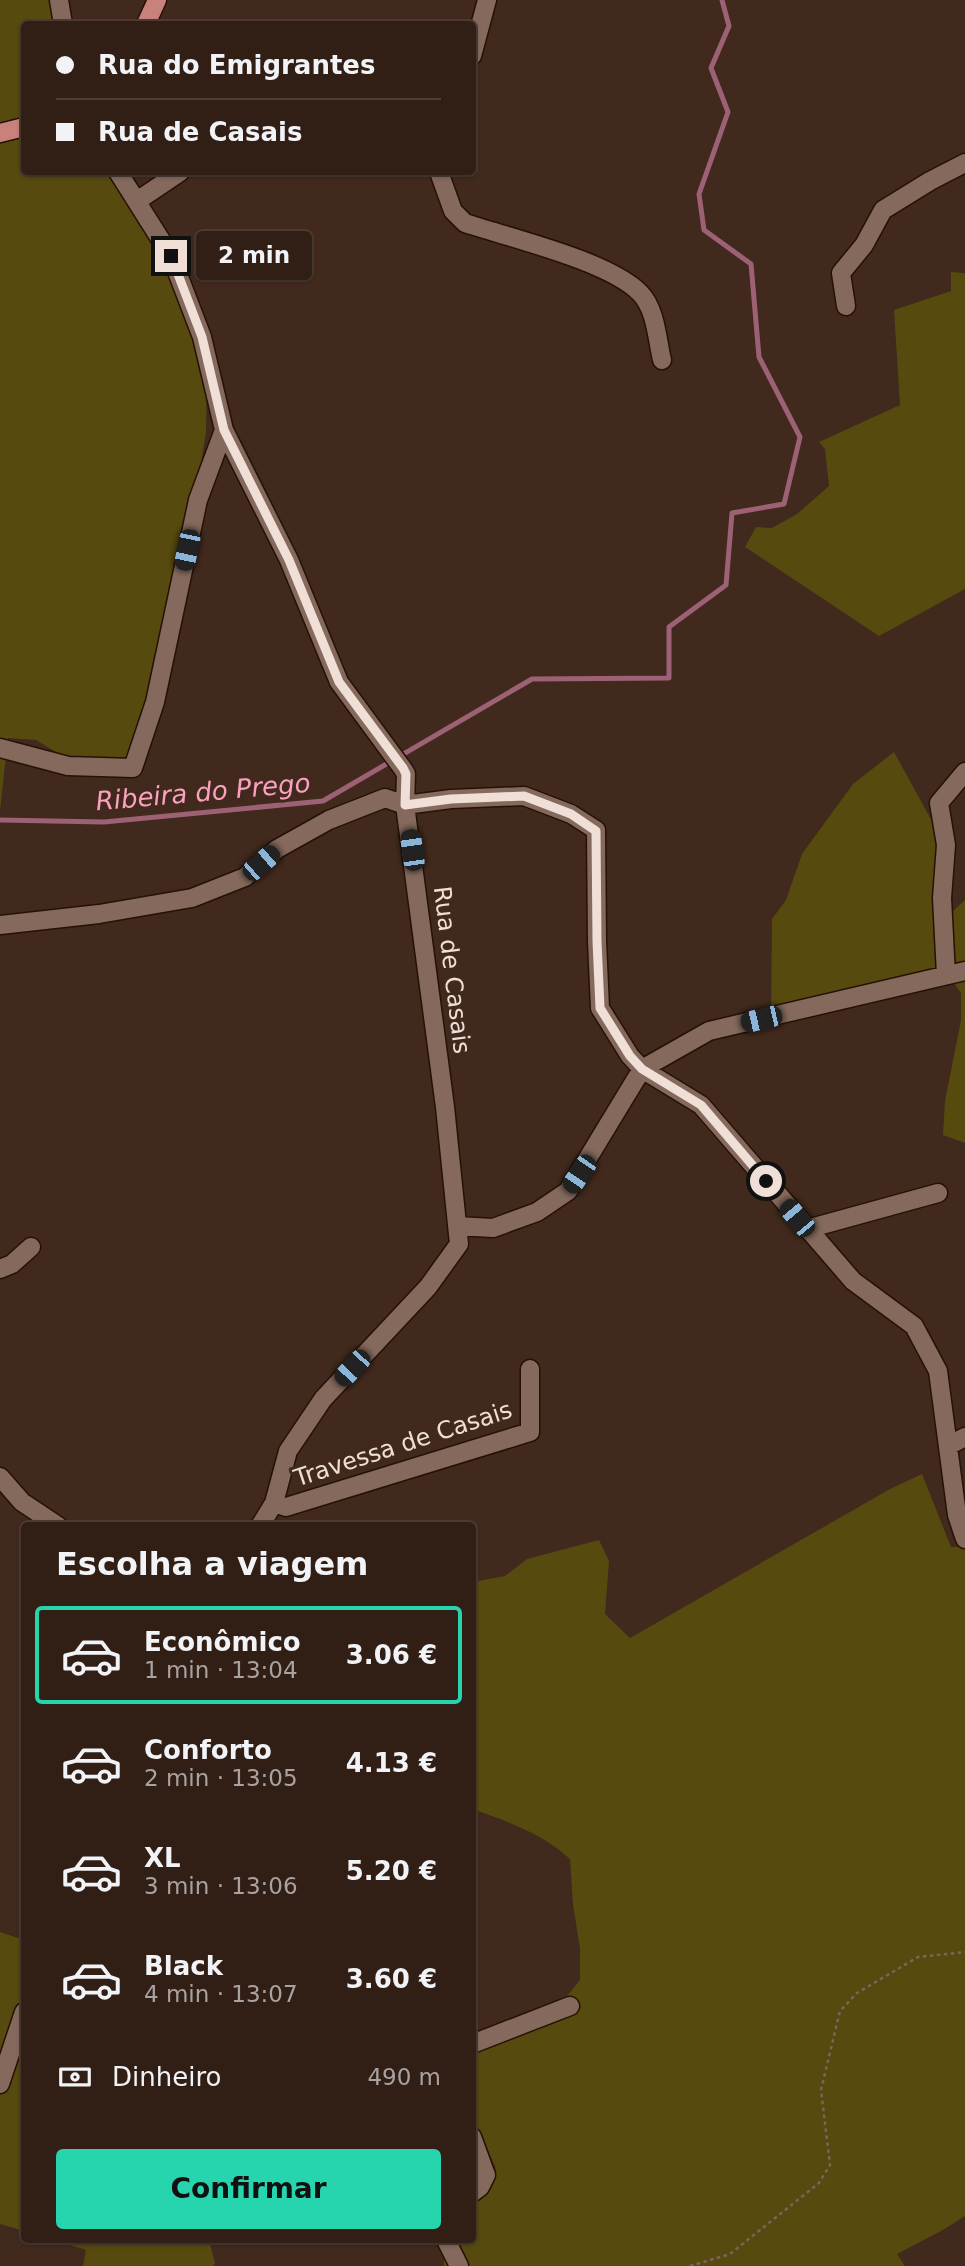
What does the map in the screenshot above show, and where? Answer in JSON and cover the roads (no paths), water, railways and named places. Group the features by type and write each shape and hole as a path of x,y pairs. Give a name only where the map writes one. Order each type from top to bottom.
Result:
{"main road":[{"path":"147,21 157,0"},
{"path":"0,133 21,128"}],"street":[{"path":"59,0 62,21"},
{"path":"476,41 487,0"},
{"path":"846,306 841,273 864,245 883,210 965,163"},
{"name":"Rua de Casais","path":"120,175 171,256 198,326 224,430 289,560 339,682 406,774 405,805 445,1107 459,1244 428,1287 323,1399 288,1451 274,1503 262,1522"},
{"path":"137,201 176,175"},
{"path":"440,175 453,211 465,223 596,266 641,294 653,316 662,360"},
{"path":"0,748 68,766 133,768 155,702 198,500 224,430"},
{"path":"946,975 942,898 946,845 939,803 965,772"},
{"path":"0,925 99,914 192,898 245,877 277,849 329,820 385,797 405,805 451,799 524,796 571,814 596,831 600,1008 630,1056 642,1069 701,1105 853,1281 914,1326 938,1371 957,1515 965,1539"},
{"path":"457,1226 493,1228 537,1212 568,1191 642,1069 709,1031 965,971"},
{"path":"807,1229 938,1193"},
{"path":"0,1269 12,1265 31,1247"},
{"name":"Travessa de Casais","path":"274,1503 286,1507 530,1432 530,1369"},
{"path":"948,1446 965,1437"},
{"path":"0,1477 22,1502 49,1522"},
{"path":"476,2042 570,2006"},
{"path":"0,2084 21,2021"},
{"path":"476,2148 486,2175 476,2190"},
{"path":"448,2243 459,2266"}],"waterway":[{"name":"Ribeira do Prego","path":"0,820 104,822 323,801 532,679 669,678 669,627 726,585 732,513 784,504 800,437 759,357 751,264 704,230 699,194 728,112 711,68 729,26 722,0"}]}
